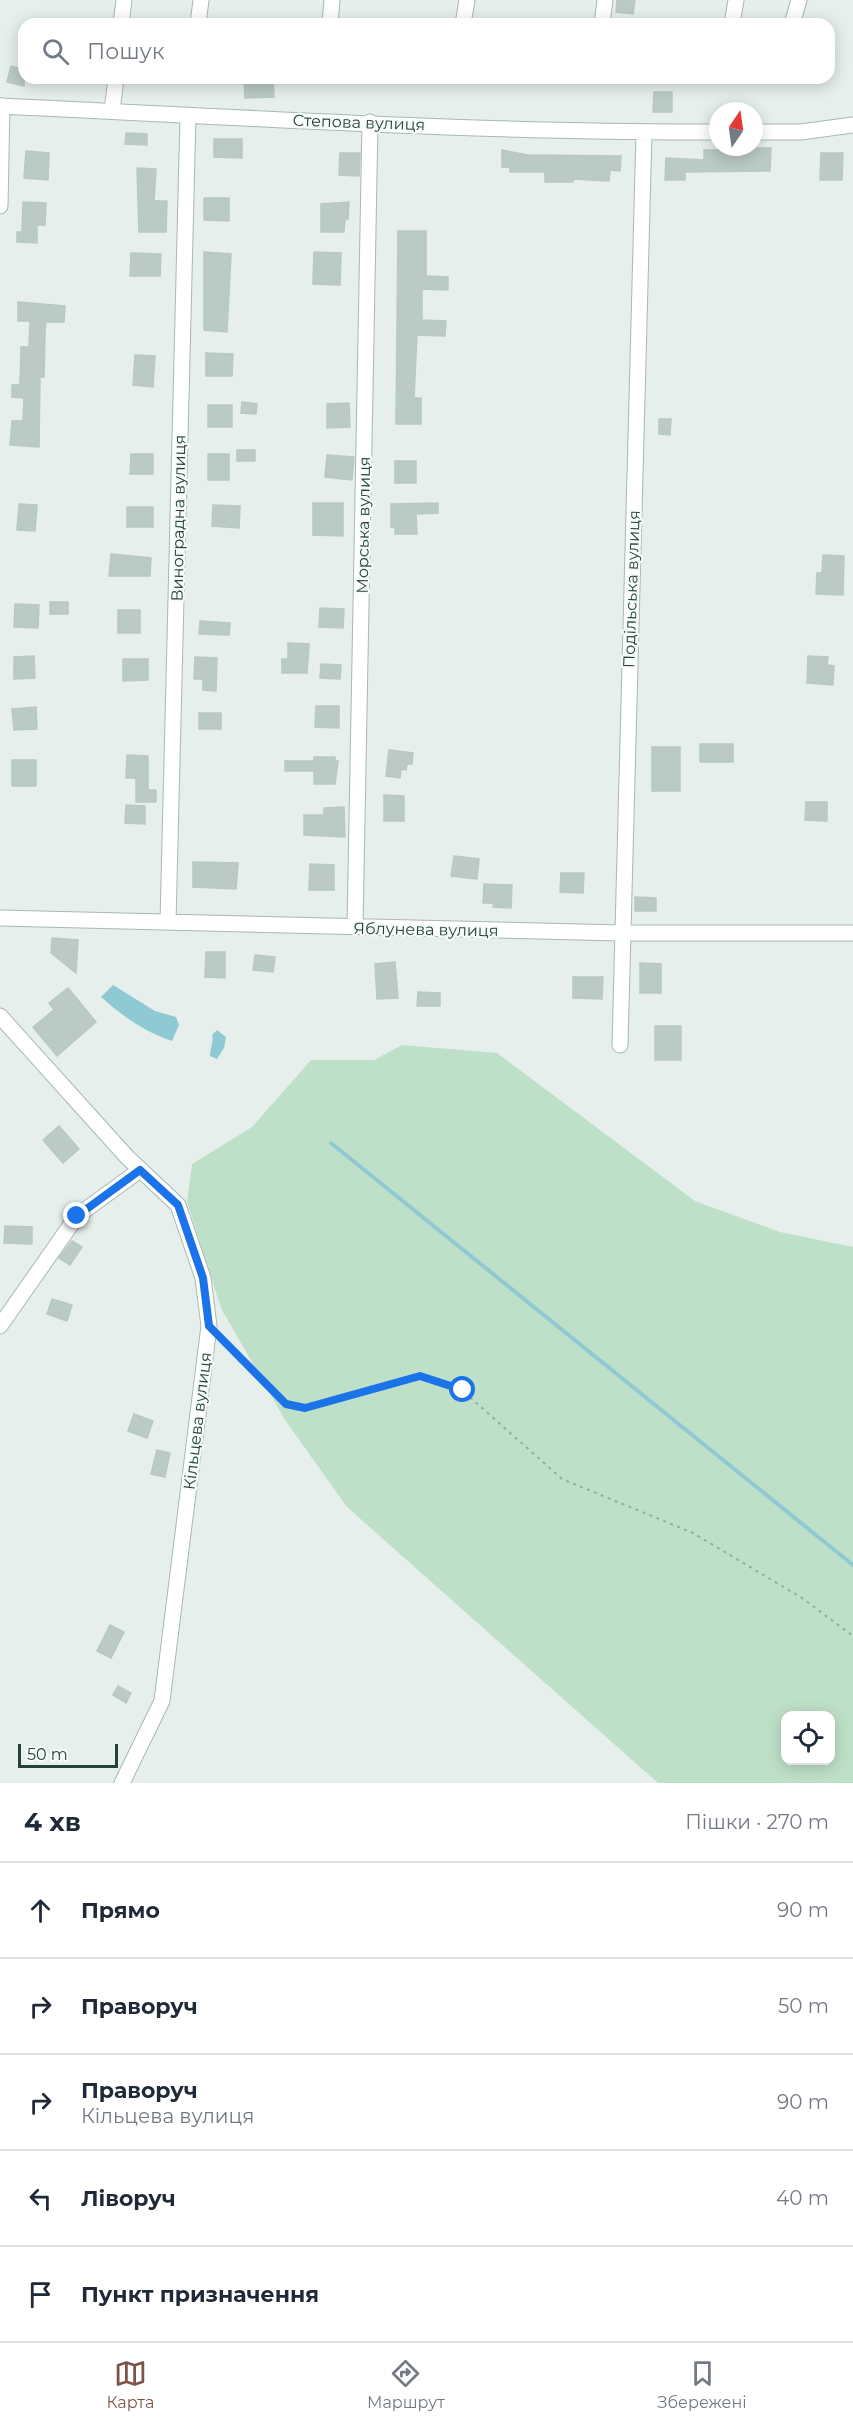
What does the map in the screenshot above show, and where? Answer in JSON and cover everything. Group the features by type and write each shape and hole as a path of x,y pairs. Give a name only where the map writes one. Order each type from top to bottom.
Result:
{"street":[{"path":"122,18 124,0"},
{"path":"199,18 201,0"},
{"path":"330,18 332,0"},
{"path":"464,18 466,0"},
{"path":"603,18 605,0"},
{"path":"733,18 736,0"},
{"path":"794,18 799,0"},
{"path":"112,111 115,84"},
{"path":"0,206 1,106"},
{"name":"Степова вулиця","path":"1,106 370,122 644,132 709,132"},
{"name":"Виноградна вулиця","path":"168,922 188,115"},
{"name":"Морська вулиця","path":"355,927 370,122"},
{"path":"763,132 801,132 853,125"},
{"name":"Подільська вулиця","path":"620,1045 621,933 644,132"},
{"name":"Яблунева вулиця","path":"0,918 621,933 853,933"},
{"name":"Кільцева вулиця","path":"0,1016 140,1170 178,1205 203,1278 209,1326 162,1701 122,1783"},
{"path":"0,1326 77,1216 140,1170"}],"path":[{"path":"209,1326 286,1404 305,1408 420,1376 463,1390 562,1479 693,1533 802,1598 853,1636"}],"green space":[{"path":"402,1045 497,1053 695,1201 780,1232 853,1247 853,1783 658,1783 347,1507 285,1420 221,1308 187,1202 192,1164 252,1127 311,1060 374,1060"}],"water":[{"path":"113,985 155,1011 176,1017 179,1025 172,1041 134,1023 101,997"},
{"path":"217,1030 226,1037 224,1048 217,1059 210,1056 212,1035"}],"building":[{"path":"617,0 635,0 633,14 616,12"},
{"path":"11,66 18,68 18,84 24,84 24,86 7,82"},
{"path":"244,84 273,84 274,97 245,98"},
{"path":"654,92 672,92 672,112 653,112"},
{"path":"126,133 147,134 147,145 125,144"},
{"path":"214,139 242,139 242,158 214,157"},
{"path":"763,148 771,148 770,171 685,172 685,180 665,180 666,158 704,160 704,150 709,150 709,156 763,156"},
{"path":"502,150 528,155 621,156 620,171 610,170 609,181 573,179 573,182 545,182 545,172 510,172 510,167 502,167"},
{"path":"26,151 49,153 48,180 24,178"},
{"path":"340,153 360,153 359,176 339,175"},
{"path":"821,153 843,153 842,180 820,180"},
{"path":"137,168 156,169 154,201 167,201 166,232 139,232"},
{"path":"204,198 229,198 229,221 204,220"},
{"path":"23,202 46,203 45,225 37,225 37,243 17,242 17,232 22,232"},
{"path":"349,202 348,219 345,219 344,232 321,232 321,204"},
{"path":"398,231 426,231 426,276 448,277 448,290 422,289 422,320 446,321 445,336 417,335 414,398 421,398 421,424 396,424"},
{"path":"204,252 231,254 227,332 204,330"},
{"path":"314,252 341,253 340,285 313,284"},
{"path":"131,253 161,254 160,276 130,276"},
{"path":"18,302 65,306 64,322 46,322 44,377 40,377 39,447 10,445 12,421 23,421 24,398 12,397 12,385 20,385 21,347 29,347 30,321 18,321"},
{"path":"206,353 233,354 232,376 206,376"},
{"path":"135,355 155,356 153,387 133,385"},
{"path":"242,402 257,404 256,414 241,413"},
{"path":"349,403 350,427 327,428 327,404"},
{"path":"208,405 232,405 232,427 208,427"},
{"path":"659,419 671,419 670,435 659,434"},
{"path":"237,450 255,450 255,461 237,461"},
{"path":"131,454 153,454 153,474 130,474"},
{"path":"208,454 229,454 229,480 208,480"},
{"path":"327,455 354,457 352,480 325,477"},
{"path":"395,461 416,461 416,483 395,483"},
{"path":"313,503 343,503 343,536 313,535"},
{"path":"438,503 438,513 416,514 417,534 395,534 395,527 391,527 391,504"},
{"path":"19,504 37,505 35,531 17,530"},
{"path":"213,505 240,506 239,528 212,526"},
{"path":"127,507 153,507 153,527 127,527"},
{"path":"111,554 151,558 150,576 109,576"},
{"path":"823,555 844,556 843,595 816,594 817,573 822,573"},
{"path":"50,602 68,602 68,614 50,614"},
{"path":"15,604 39,605 38,628 14,627"},
{"path":"320,608 344,609 343,628 319,627"},
{"path":"118,610 140,610 140,633 118,633"},
{"path":"200,621 230,623 229,635 199,634"},
{"path":"288,643 309,644 307,673 282,673 282,659 288,659"},
{"path":"34,656 35,678 14,679 14,657"},
{"path":"808,656 828,657 827,665 834,666 833,685 807,683"},
{"path":"195,657 217,658 216,691 203,690 203,679 194,679"},
{"path":"123,659 148,659 148,680 123,681"},
{"path":"321,664 341,665 340,679 320,678"},
{"path":"316,706 339,706 339,728 315,727"},
{"path":"36,707 37,729 14,730 12,709"},
{"path":"199,713 221,713 221,729 199,729"},
{"path":"700,744 733,744 733,762 700,762"},
{"path":"652,747 680,747 680,791 652,791"},
{"path":"389,750 413,753 412,764 407,764 406,770 401,769 400,778 386,776"},
{"path":"127,755 148,756 148,790 156,790 156,802 136,802 136,778 126,778"},
{"path":"314,757 335,757 335,761 338,761 335,784 314,784 314,771 285,771 285,761 314,761"},
{"path":"12,760 36,760 36,786 12,786"},
{"path":"384,795 404,796 404,821 384,821"},
{"path":"806,802 827,802 827,821 805,820"},
{"path":"126,805 145,806 145,824 125,823"},
{"path":"344,807 345,837 304,835 304,815 324,815 324,808"},
{"path":"454,856 479,859 477,879 451,876"},
{"path":"193,862 238,863 236,889 193,887"},
{"path":"310,864 334,865 334,890 309,890"},
{"path":"561,873 584,873 583,893 560,892"},
{"path":"484,884 512,885 511,908 493,907 494,903 483,903"},
{"path":"635,897 656,898 656,911 635,911"},
{"path":"52,938 78,940 76,973 51,953"},
{"path":"206,952 225,952 225,978 205,977"},
{"path":"255,955 275,957 273,972 253,970"},
{"path":"395,962 398,998 377,999 375,964"},
{"path":"640,963 661,964 661,993 640,993"},
{"path":"573,977 603,977 602,999 573,998"},
{"path":"68,988 96,1022 57,1056 33,1027 54,1010 49,1003"},
{"path":"418,992 440,993 440,1006 417,1006"},
{"path":"655,1026 681,1026 681,1060 655,1060"},
{"path":"59,1126 79,1149 63,1163 43,1140"},
{"path":"5,1226 32,1227 32,1244 4,1243"},
{"path":"72,1241 82,1247 70,1265 59,1258"},
{"path":"52,1299 72,1305 67,1321 47,1314"},
{"path":"134,1414 153,1421 147,1438 128,1431"},
{"path":"157,1450 170,1453 165,1477 151,1474"},
{"path":"110,1625 124,1632 111,1658 97,1651"},
{"path":"118,1686 131,1693 126,1703 113,1695"}],"waterway":[{"path":"331,1143 853,1565"}],"route":[{"path":"77,1216 140,1170 178,1205 203,1278 209,1326 286,1404 305,1408 420,1376 463,1390"}]}
